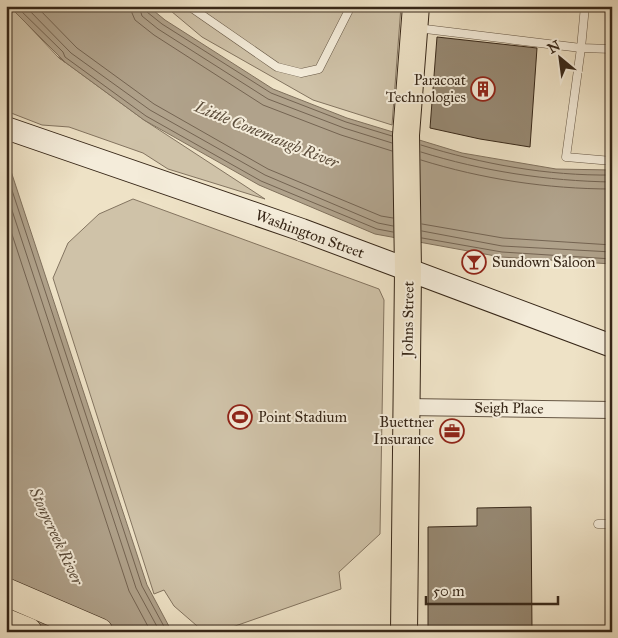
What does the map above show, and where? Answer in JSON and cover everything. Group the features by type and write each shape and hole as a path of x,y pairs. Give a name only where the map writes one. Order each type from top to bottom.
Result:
{"highway":[{"path":"6,592 99,632"},
{"path":"6,623 28,632"}],"main road":[{"name":"Johns Street","path":"404,632 408,271 406,135 415,17"},
{"name":"Washington Street","path":"6,128 302,230 612,346"}],"street":[{"name":"Seigh Place","path":"407,407 612,410"}],"lane":[{"path":"189,6 276,67 301,72 319,69 350,6"},
{"path":"584,6 582,48 566,157 612,161"},
{"path":"415,17 582,48 612,49"},
{"path":"598,524 612,524"}],"shaded area":[{"path":"6,6 10,6 58,57 144,120 265,199 168,169 143,153 69,127 42,125 6,111"},
{"path":"165,6 401,6 392,125 313,100 202,37"},
{"name":"Point Stadium","path":"133,199 379,289 384,300 380,534 339,572 341,589 218,632 204,632 174,606 164,590 154,594 53,278 68,243 99,214"}],"water":[{"name":"Little Conemaugh River","path":"9,6 148,6 165,20 273,89 347,118 462,153 556,169 612,170 612,264 501,257 375,234 259,185 144,120 65,62"},
{"name":"Stonycreek River","path":"6,156 147,585 172,632 19,632 6,603"}],"building":[{"name":"Paracoat Technologies","path":"437,37 537,48 530,147 430,128"},
{"path":"531,507 532,631 428,632 428,527 477,526 477,508"}],"place":[{"name":"Paracoat Technologies","path":"483,89"},
{"name":"Sundown Saloon","path":"474,262"},
{"name":"Point Stadium","path":"240,417"},
{"name":"Buettner Insurance","path":"452,431"}]}
